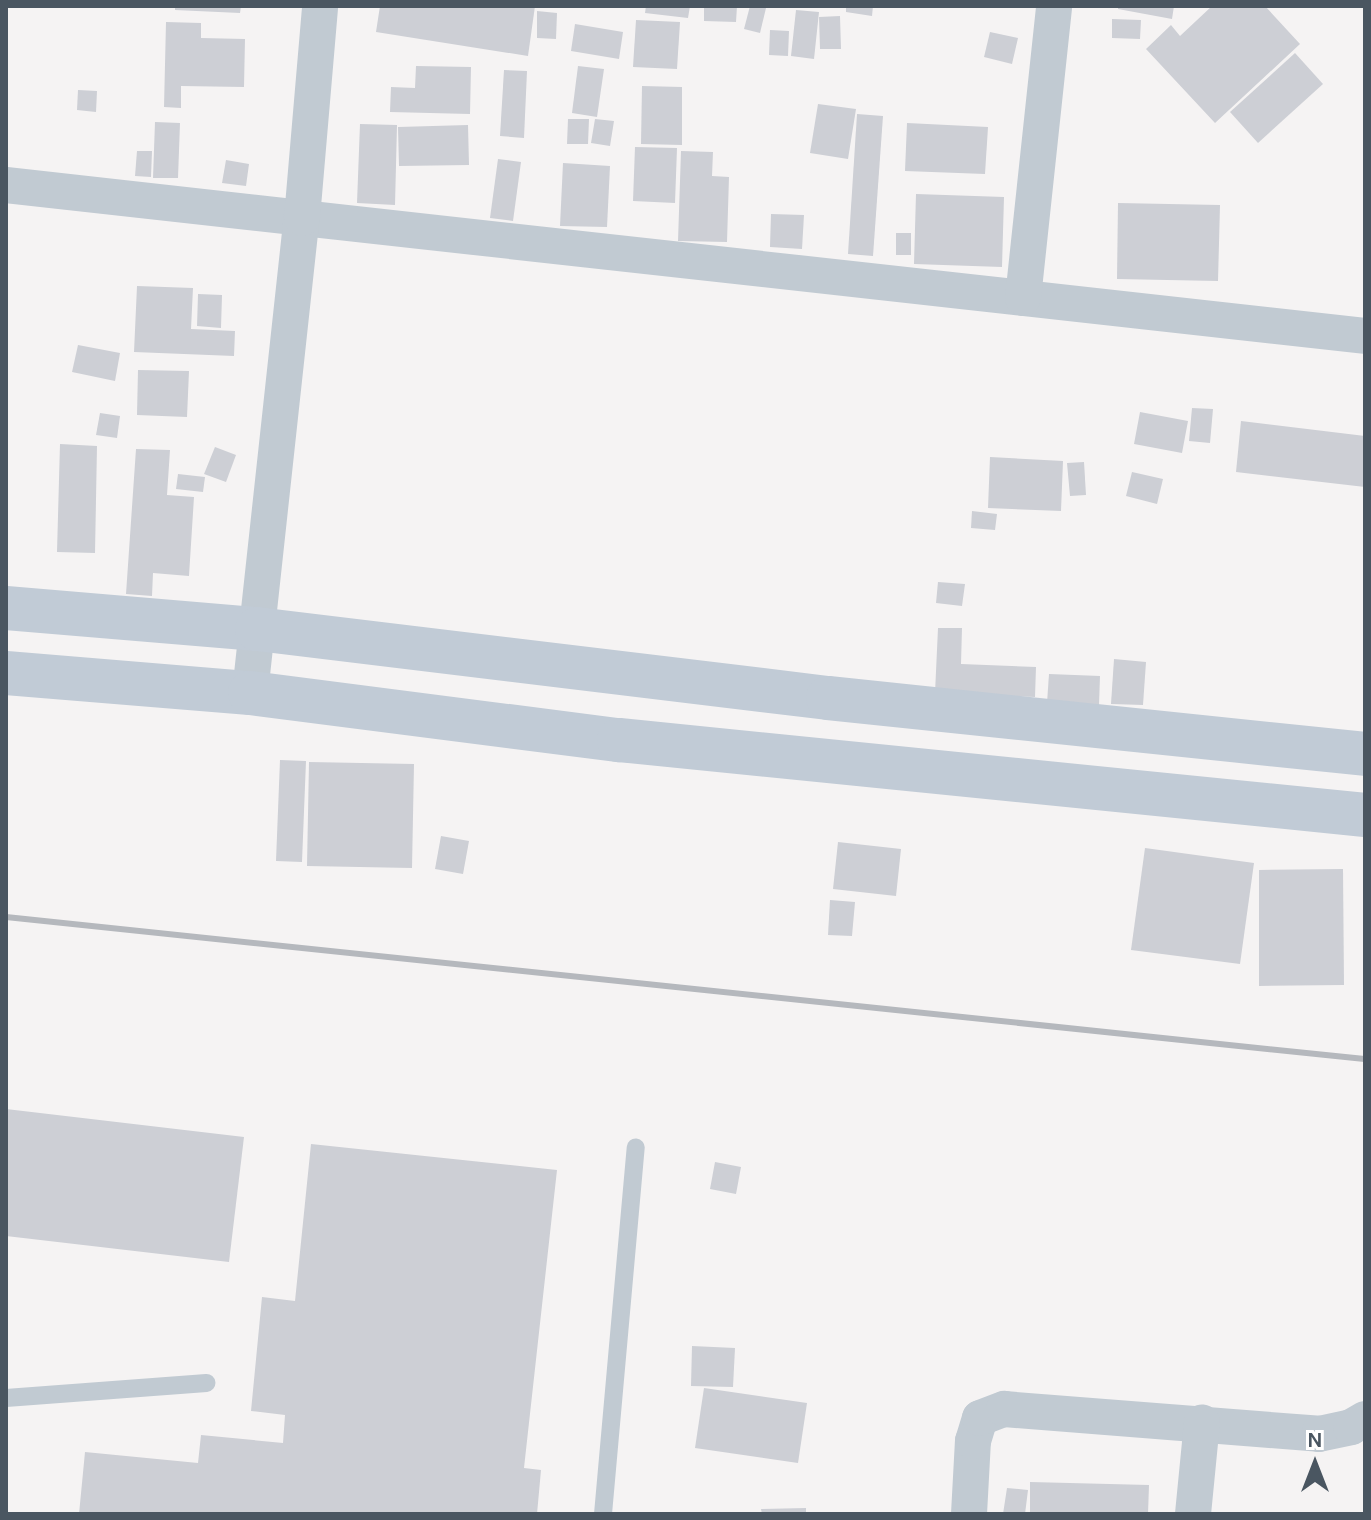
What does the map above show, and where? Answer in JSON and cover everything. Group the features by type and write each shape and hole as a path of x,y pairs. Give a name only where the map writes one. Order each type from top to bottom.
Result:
{"main road":[{"path":"6,608 257,629 843,700 1365,754"},
{"path":"6,673 250,693 619,740 1365,815"}],"street":[{"path":"250,693 302,218 320,6"},
{"path":"1023,298 1054,6"},
{"path":"6,185 1365,336"},
{"path":"969,1514 973,1441 980,1418 1004,1409 1202,1422 1319,1434 1351,1427 1365,1419"},
{"path":"1193,1514 1202,1422"}],"lane":[{"path":"603,1514 636,1147"},
{"path":"6,1398 206,1383"}],"building":[{"path":"175,6 241,6 240,13 175,10"},
{"path":"380,6 535,6 528,56 376,32"},
{"path":"646,6 690,6 688,18 645,13"},
{"path":"704,6 737,6 736,22 704,21"},
{"path":"750,6 766,8 760,33 744,29"},
{"path":"846,6 873,6 872,16 846,12"},
{"path":"1118,6 1174,6 1172,19 1118,9"},
{"path":"1212,6 1265,6 1300,44 1215,123 1146,49 1171,25 1180,36"},
{"path":"796,10 819,12 814,59 791,56"},
{"path":"537,11 557,13 556,39 537,38"},
{"path":"840,16 841,49 820,49 819,17"},
{"path":"1112,19 1141,20 1140,39 1112,38"},
{"path":"636,20 680,22 677,69 633,67"},
{"path":"166,22 201,23 201,38 245,39 244,87 181,86 181,108 164,107"},
{"path":"575,24 623,32 619,59 571,51"},
{"path":"770,30 789,31 788,56 769,55"},
{"path":"990,32 1018,38 1012,64 984,57"},
{"path":"1295,53 1323,84 1258,143 1230,112"},
{"path":"416,66 471,67 470,114 390,112 391,87 415,88"},
{"path":"578,66 604,69 597,117 572,113"},
{"path":"504,70 527,71 524,138 500,136"},
{"path":"642,86 682,87 682,145 641,144"},
{"path":"78,90 97,91 96,112 77,110"},
{"path":"818,104 856,109 848,159 810,153"},
{"path":"857,114 883,116 873,256 848,254"},
{"path":"568,119 589,119 588,144 567,144"},
{"path":"595,119 614,121 610,146 591,143"},
{"path":"155,122 180,123 178,178 153,178"},
{"path":"907,123 988,127 985,174 905,171"},
{"path":"360,124 397,125 395,205 357,203"},
{"path":"468,125 469,165 399,166 398,127"},
{"path":"635,147 677,148 675,203 633,201"},
{"path":"137,151 152,151 151,177 135,176"},
{"path":"681,151 713,152 712,176 729,177 727,242 678,241"},
{"path":"498,159 521,162 513,221 490,218"},
{"path":"226,160 249,164 246,186 222,183"},
{"path":"563,163 610,166 607,227 560,226"},
{"path":"916,194 1004,197 1002,267 914,264"},
{"path":"1118,203 1220,205 1218,281 1117,279"},
{"path":"771,214 804,215 802,249 770,247"},
{"path":"896,233 911,233 911,255 896,255"},
{"path":"137,286 193,288 191,329 235,331 234,356 134,352"},
{"path":"198,294 222,295 221,328 197,326"},
{"path":"78,345 120,353 115,381 72,372"},
{"path":"138,370 189,371 187,417 137,415"},
{"path":"1192,408 1213,409 1210,443 1189,441"},
{"path":"1140,412 1188,421 1182,453 1134,444"},
{"path":"100,413 120,416 117,438 96,435"},
{"path":"1241,421 1365,436 1365,487 1236,472"},
{"path":"60,444 97,446 95,553 57,552"},
{"path":"215,447 236,455 226,482 204,474"},
{"path":"136,449 170,450 167,495 194,497 189,576 153,573 152,596 126,594"},
{"path":"990,457 1063,461 1061,511 988,508"},
{"path":"1084,462 1086,495 1070,496 1067,463"},
{"path":"1132,472 1163,479 1157,504 1126,496"},
{"path":"178,474 205,477 203,492 176,489"},
{"path":"972,511 997,514 995,530 971,528"},
{"path":"938,582 965,584 962,606 936,603"},
{"path":"938,628 962,628 961,664 1036,667 1035,697 935,693"},
{"path":"1114,659 1146,662 1143,705 1111,704"},
{"path":"1049,674 1100,676 1099,705 1047,703"},
{"path":"280,760 306,761 302,862 276,861"},
{"path":"309,762 414,764 412,868 307,866"},
{"path":"441,836 469,841 463,874 435,869"},
{"path":"838,842 901,849 896,896 833,889"},
{"path":"1145,848 1254,863 1240,964 1131,950"},
{"path":"1343,869 1344,985 1259,986 1259,870"},
{"path":"830,900 855,902 852,936 828,935"},
{"path":"6,1109 244,1137 229,1262 6,1236"},
{"path":"311,1144 557,1170 524,1468 541,1470 537,1514 79,1514 85,1452 198,1463 201,1435 283,1443 285,1415 251,1411 262,1297 295,1301"},
{"path":"715,1162 741,1167 736,1194 710,1189"},
{"path":"692,1346 735,1348 733,1387 691,1386"},
{"path":"704,1388 807,1403 798,1463 695,1448"},
{"path":"1030,1482 1149,1485 1148,1514 1030,1512"},
{"path":"1007,1488 1028,1490 1025,1514 1003,1514"},
{"path":"806,1508 806,1514 762,1514 761,1509"}],"railway":[{"path":"6,917 1365,1059"}]}
